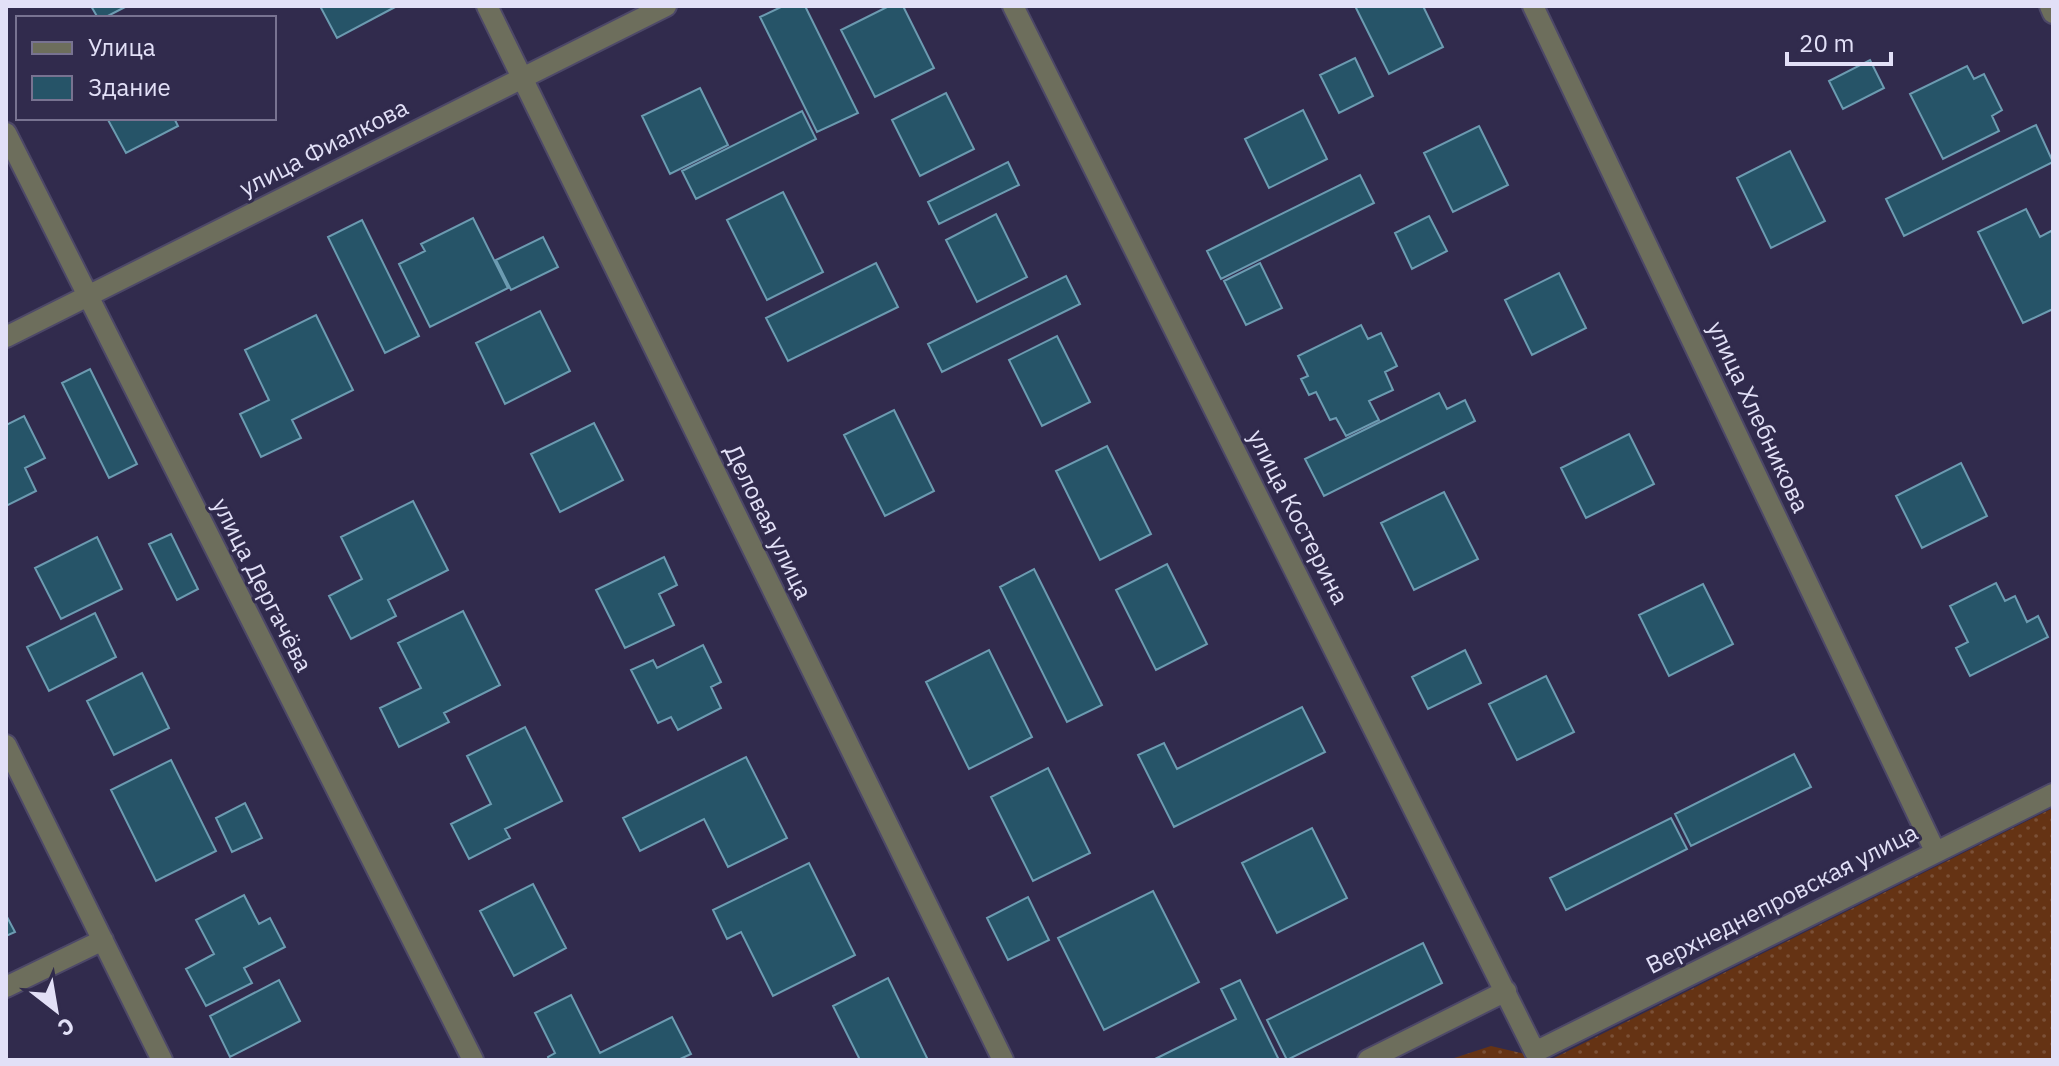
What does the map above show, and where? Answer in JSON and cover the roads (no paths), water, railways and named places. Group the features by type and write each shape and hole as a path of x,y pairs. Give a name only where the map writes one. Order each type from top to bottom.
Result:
{"street":[{"name":"Деловая улица","path":"487,6 1003,1060"},
{"name":"улица Фиалкова","path":"6,337 666,6"},
{"name":"улица Костерина","path":"1013,6 1535,1052"},
{"name":"улица Хлебникова","path":"1533,6 1935,851"},
{"path":"2050,6 2053,13"},
{"name":"улица Дергачёва","path":"6,133 473,1060"},
{"path":"6,745 162,1060"},
{"name":"Верхнеднепровская улица","path":"1535,1052 2053,794"},
{"path":"6,987 103,940"},
{"path":"1368,1060 1506,991"}]}
